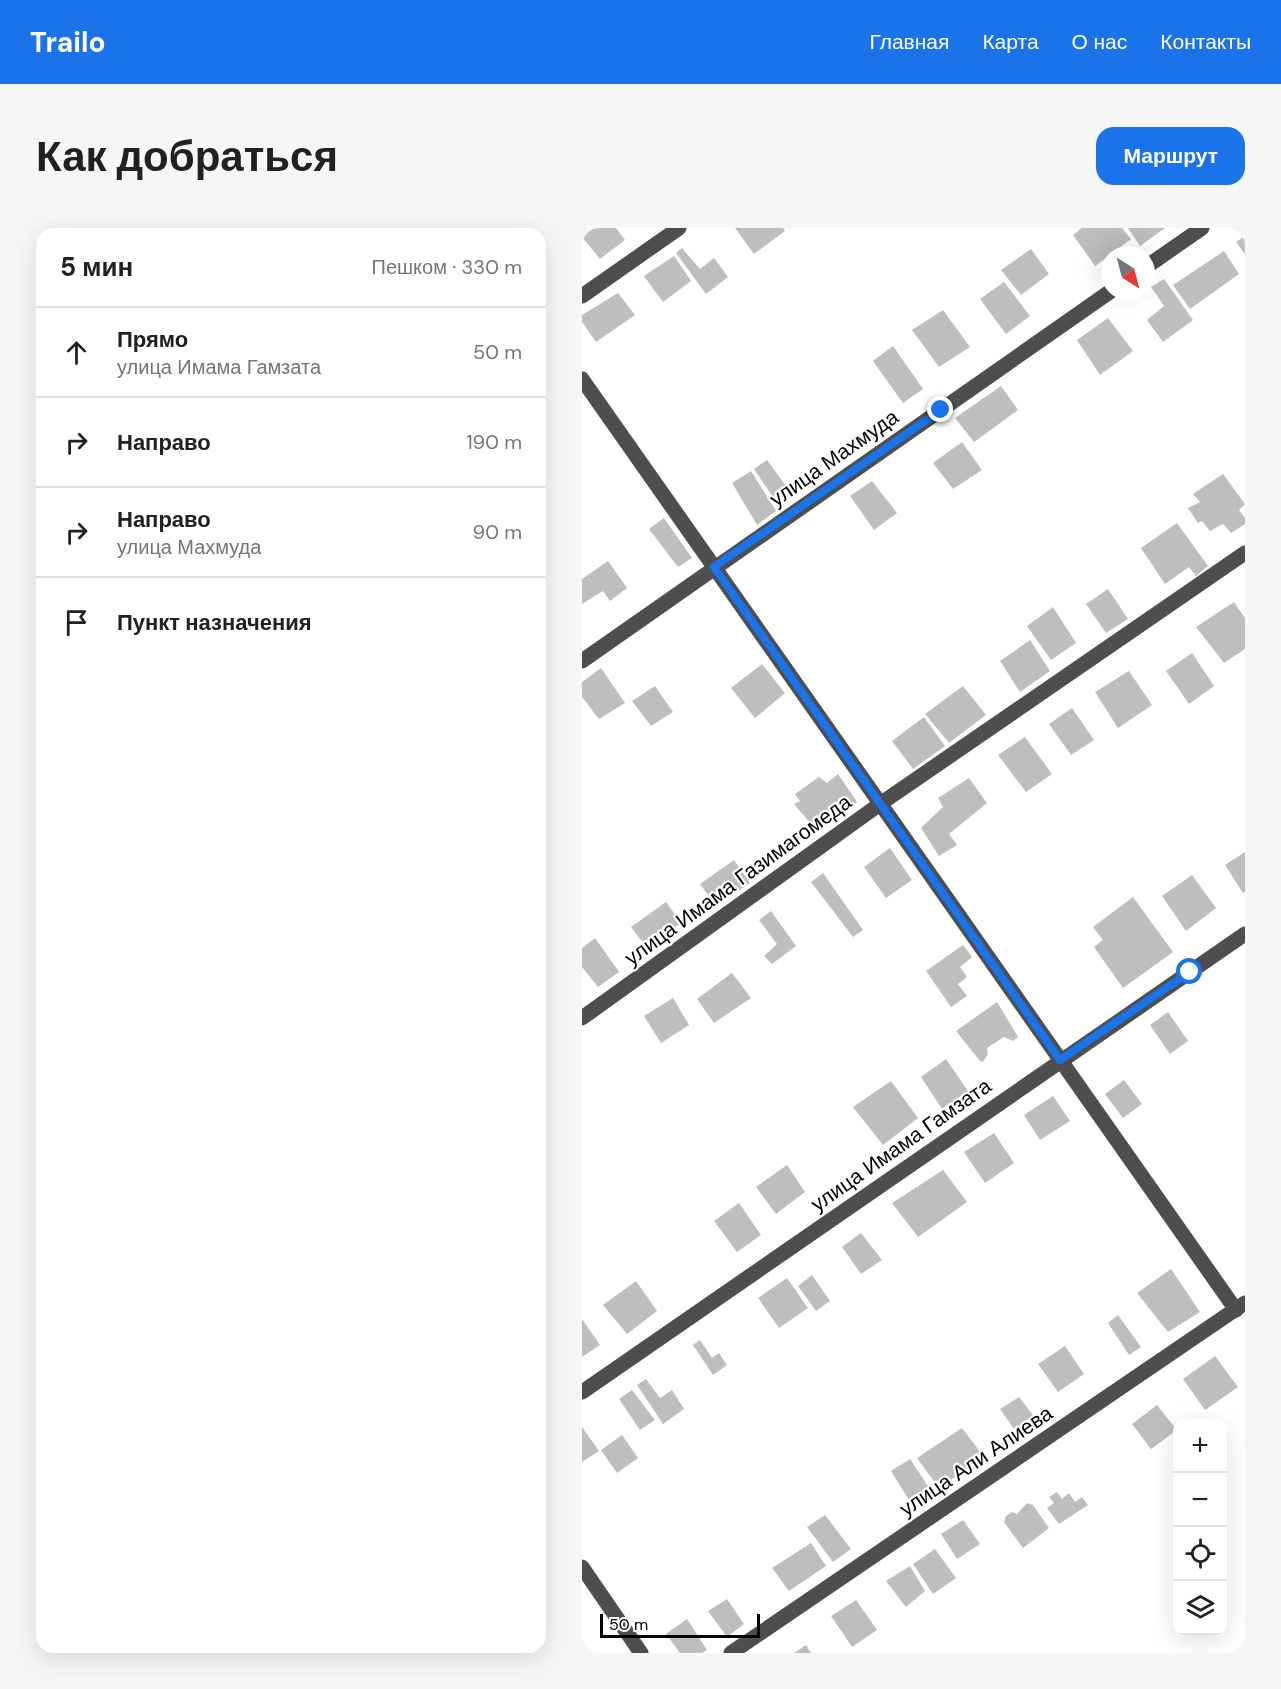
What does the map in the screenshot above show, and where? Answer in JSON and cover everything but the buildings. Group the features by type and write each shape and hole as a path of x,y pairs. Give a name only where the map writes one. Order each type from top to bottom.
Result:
{"street":[{"path":"582,296 679,228"},
{"path":"1155,261 1202,228"},
{"name":"улица Махмуда","path":"582,661 1101,298"},
{"path":"582,379 1060,1060 1240,1306"},
{"name":"улица Имама Газимагомеда","path":"582,1018 880,804 1245,553"},
{"name":"улица Имама Гамзата","path":"582,1392 1245,934"},
{"name":"улица Али Алиева","path":"731,1653 1240,1306"},
{"path":"582,1567 641,1653"}],"route":[{"path":"941,410 714,567 1060,1060 1190,972"}]}
